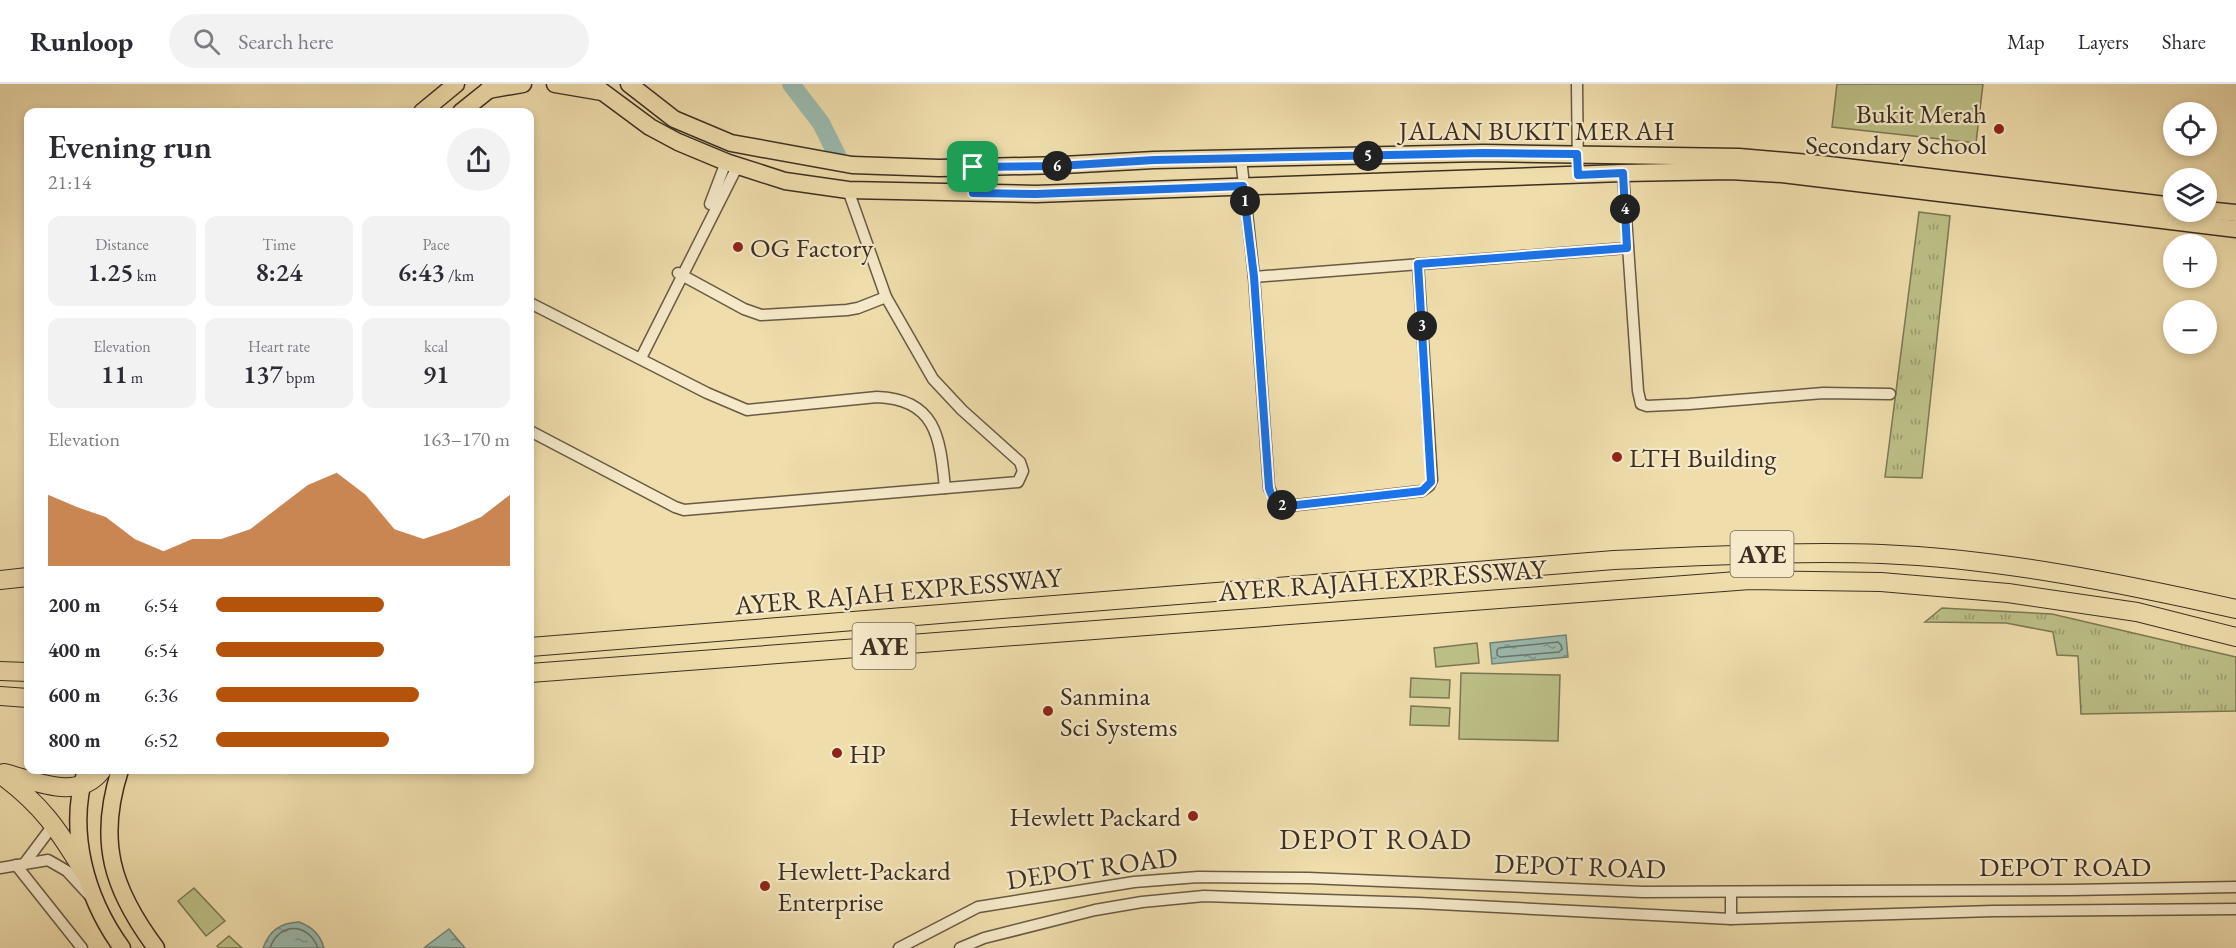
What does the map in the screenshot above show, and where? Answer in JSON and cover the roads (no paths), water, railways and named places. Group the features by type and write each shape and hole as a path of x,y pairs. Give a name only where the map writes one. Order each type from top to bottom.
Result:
{"highway":[{"name":"AYER RAJAH EXPRESSWAY","path":"534,647 1614,560 1746,554 1882,554 2012,566 2142,588 2236,609"},
{"path":"0,580 24,577"},
{"name":"AYER RAJAH EXPRESSWAY","path":"534,673 1750,580 1881,582 2008,593 2138,612 2236,637"},
{"path":"0,671 24,672"},
{"path":"0,696 24,698"},
{"path":"0,773 62,788 84,777 97,777 99,774"},
{"path":"0,773 19,788 54,824 84,872"}],"main road":[{"path":"427,108 456,84"},
{"path":"465,108 492,87 522,84"},
{"path":"555,84 599,88"},
{"name":"JALAN BUKIT MERAH","path":"629,84 674,119 731,143 852,165 973,167 1484,153 1739,157 2163,205"},
{"name":"JALAN BUKIT MERAH","path":"599,88 650,127 678,142 731,164 785,181 848,190 1036,194 1730,171 1782,174 2236,229"},
{"path":"1349,156 1366,158 1374,163 1381,174 1381,182"},
{"path":"973,167 973,193"},
{"path":"2217,211 2236,213"},
{"path":"119,774 114,788 109,828 114,875 135,921 156,948"},
{"path":"84,777 78,823 84,872 93,899 122,948"}],"street":[{"path":"1577,84 1578,175"},
{"path":"1241,158 1254,277 1269,488 1276,502 1288,506 1311,504 1422,491 1429,486 1432,480 1418,264"},
{"path":"639,357 731,164"},
{"path":"1623,173 1638,391 1641,404 1647,406 1689,404 1823,393 1890,394"},
{"path":"534,433 679,509 1018,482 1022,466 1014,456 962,410 933,379 886,297 848,190"},
{"path":"1254,277 1627,248"},
{"path":"680,274 744,309 761,315 847,310 886,297"},
{"path":"534,305 587,334 639,357 707,393 747,410 877,397 910,403 926,417 937,433 942,454 945,488"},
{"path":"20,864 54,824"},
{"path":"0,868 48,860 67,871 93,899"},
{"path":"20,864 82,948"},
{"name":"DEPOT ROAD","path":"899,948 978,907 1134,882 1185,878 1308,878 1643,892 2236,887"},
{"path":"1731,892 1731,919"},
{"name":"DEPOT ROAD","path":"960,948 984,938 1095,910 1142,902 1195,897 1419,903 1731,919 1993,911 2236,909"}],"water":[{"path":"1566,635 1568,657 1492,664 1490,643"},
{"path":"299,922 315,932 324,948 263,948 269,936 276,929 286,924"},
{"path":"449,929 465,948 425,947"}],"waterway":[{"path":"791,84 821,123 837,155"}],"place":[{"name":"Bukit Merah Secondary School","path":"1999,129"},
{"name":"OG Factory","path":"738,247"},
{"name":"LTH Building","path":"1617,457"},
{"name":"Sanmina Sci Systems","path":"1048,711"},
{"name":"HP","path":"837,753"},
{"name":"Hewlett Packard","path":"1193,816"},
{"name":"Hewlett-Packard Enterprise","path":"765,886"}],"district":[{"name":"DEPOT ROAD","path":"1376,839"}]}
